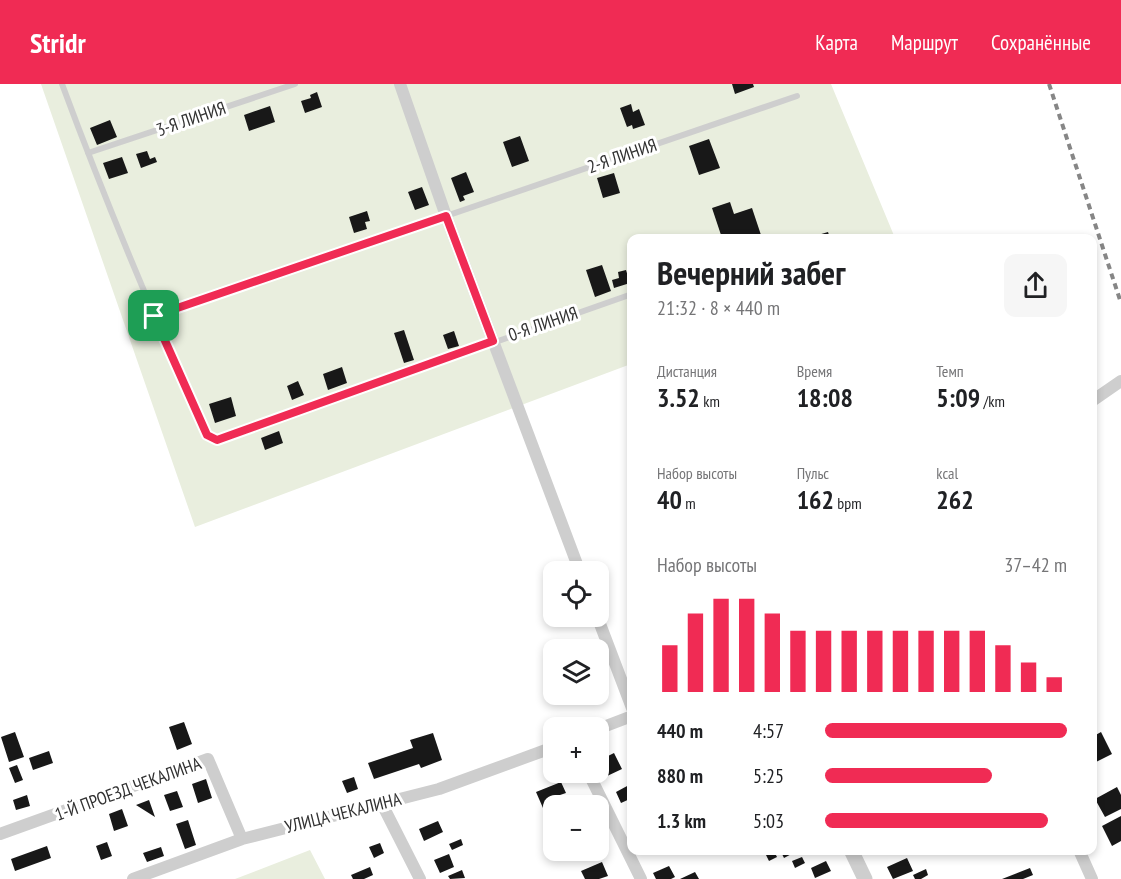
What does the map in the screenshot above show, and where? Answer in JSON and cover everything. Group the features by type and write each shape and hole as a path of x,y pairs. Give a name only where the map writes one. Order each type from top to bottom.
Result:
{"street":[{"path":"400,84 446,216 576,561"},
{"path":"1097,398 1121,381"},
{"path":"601,627 627,695"},
{"path":"609,725 627,718"},
{"name":"УЛИЦА ЧЕКАЛИНА","path":"138,878 242,839 439,789 543,751"},
{"name":"1-Й ПРОЕЗД ЧЕКАЛИНА","path":"0,834 208,759 242,839"},
{"path":"593,783 627,851"},
{"path":"381,802 420,879"},
{"path":"629,855 641,879"},
{"path":"853,855 865,879"},
{"path":"1081,855 1092,879"}],"lane":[{"path":"62,84 154,316"},
{"name":"3-Я ЛИНИЯ","path":"88,153 295,84"},
{"name":"2-Я ЛИНИЯ","path":"154,316 797,96"},
{"name":"0-Я ЛИНИЯ","path":"154,316 207,435 217,440 627,296"}],"green space":[{"path":"41,84 831,84 893,234 627,234 627,365 195,527"},
{"path":"310,850 325,879 235,879"}],"building":[{"path":"732,84 753,84 754,87 735,94"},
{"path":"317,92 322,107 305,113 301,101 311,98 310,95"},
{"path":"631,104 633,112 639,109 645,125 633,129 632,125 627,127 620,108"},
{"path":"270,106 275,122 249,131 244,115"},
{"path":"110,120 117,137 97,145 90,128"},
{"path":"520,136 529,161 512,167 503,142"},
{"path":"709,139 720,168 699,175 689,146"},
{"path":"147,151 150,159 155,157 157,162 141,168 136,154"},
{"path":"122,157 128,173 109,179 103,163"},
{"path":"466,172 474,192 463,196 465,200 460,202 451,178"},
{"path":"614,173 620,193 603,198 597,178"},
{"path":"422,187 429,205 415,210 408,192"},
{"path":"730,202 734,214 752,208 761,234 721,234 712,208"},
{"path":"367,211 370,221 365,222 367,229 354,233 349,217"},
{"path":"602,265 611,291 595,297 586,270"},
{"path":"626,270 627,284 614,288 612,280 619,278 618,272"},
{"path":"404,330 414,360 404,363 394,333"},
{"path":"454,331 459,346 448,349 443,335"},
{"path":"342,367 347,383 328,390 323,374"},
{"path":"298,381 304,395 292,400 287,386"},
{"path":"231,397 236,416 215,423 209,404"},
{"path":"279,431 283,443 265,450 261,438"},
{"path":"184,722 192,744 177,750 169,727"},
{"path":"15,732 24,757 9,762 1,737"},
{"path":"1101,732 1112,754 1097,762 1097,734"},
{"path":"433,733 442,760 421,768 419,764 374,779 368,763 413,748 410,740"},
{"path":"49,751 53,763 33,770 29,758"},
{"path":"614,753 622,769 609,775 609,756"},
{"path":"17,765 23,780 15,783 9,768"},
{"path":"354,777 358,789 347,793 342,781"},
{"path":"206,779 212,798 198,803 192,784"},
{"path":"561,783 566,793 543,795 543,808 536,792"},
{"path":"627,786 627,800 621,803 616,792"},
{"path":"1117,787 1121,795 1121,809 1105,817 1097,803 1097,798"},
{"path":"177,791 183,807 170,811 164,795"},
{"path":"27,795 30,806 16,810 13,800"},
{"path":"149,800 155,817 136,805"},
{"path":"122,809 128,826 114,831 109,814"},
{"path":"1121,816 1121,841 1112,846 1102,826"},
{"path":"188,820 196,845 185,849 176,824"},
{"path":"438,821 443,832 424,841 419,829"},
{"path":"461,839 463,845 452,850 449,844"},
{"path":"107,842 112,856 101,860 96,846"},
{"path":"380,843 384,853 374,858 369,847"},
{"path":"47,846 51,858 15,871 11,859"},
{"path":"161,847 164,856 147,862 143,853"},
{"path":"449,854 454,867 440,873 434,860"},
{"path":"766,855 776,855 777,857 769,861"},
{"path":"802,857 805,863 795,868 792,861"},
{"path":"907,858 913,871 893,879 887,867"},
{"path":"826,861 831,871 815,878 811,868"},
{"path":"602,862 608,876 599,879 585,879 581,871"},
{"path":"669,866 675,877 656,879 653,873"},
{"path":"370,867 373,875 364,879 353,879 351,875"},
{"path":"1030,868 1033,875 1023,879 1002,879"},
{"path":"926,869 928,875 915,879 913,875"},
{"path":"462,870 465,878 450,879 448,876"},
{"path":"695,872 699,879 680,879"}],"railway":[{"path":"1049,84 1121,303"}],"route":[{"path":"446,216 493,341 217,440 207,435 154,316 446,216"}]}
